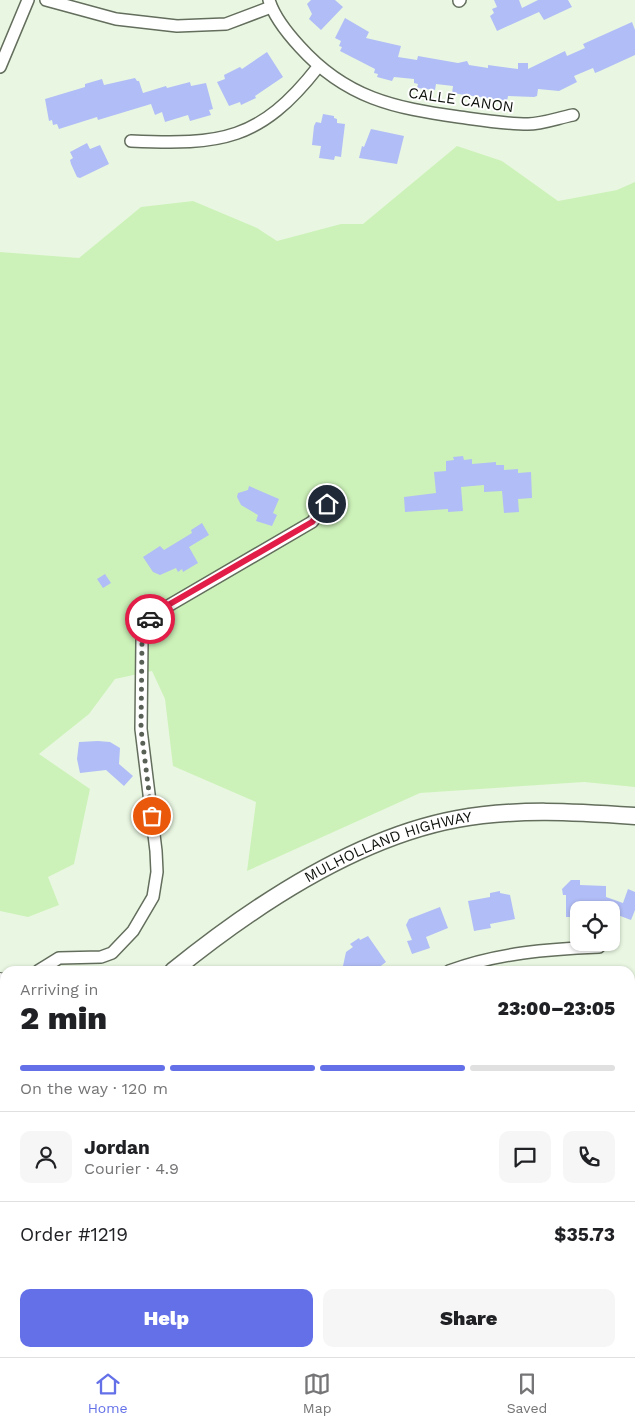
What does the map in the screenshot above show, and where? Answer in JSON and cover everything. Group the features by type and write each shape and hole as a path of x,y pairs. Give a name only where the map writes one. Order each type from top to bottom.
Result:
{"main road":[{"name":"MULHOLLAND HIGHWAY","path":"179,966 221,934 295,886 367,848 405,833 457,819 518,813 546,811 635,816"}],"street":[{"path":"0,67 28,0"},
{"path":"46,0 116,19 177,26 226,24 270,4"},
{"name":"CALLE CANON","path":"270,4 291,38 318,67 364,96 408,110 528,124 572,116"},
{"path":"131,141 178,144 225,138 260,124 295,96 318,67"},
{"path":"46,966 59,958 101,957 112,953 133,931 153,897 157,872 156,851 141,729 142,641 148,621 156,612 312,522 327,504"},
{"path":"468,966 499,957 570,948"}],"green space":[{"path":"457,146 502,161 558,201 617,190 635,182 635,787 584,782 420,793 247,871 256,802 173,766 165,699 152,671 115,679 89,714 39,754 90,789 74,864 48,877 59,905 28,917 0,911 0,252 79,258 141,207 193,201 257,228 277,241 341,224 363,224"}],"building":[{"path":"311,0 335,0 343,7 321,30 309,19 312,14 307,4"},
{"path":"494,0 519,0 522,8 538,0 568,0 572,7 544,20 539,12 497,31 490,16 494,13 492,9 497,7"},
{"path":"345,18 369,32 366,38 401,46 398,57 417,60 418,56 458,63 467,61 469,65 488,68 488,65 518,69 518,63 528,63 528,69 565,51 567,56 585,48 583,44 632,22 635,30 635,55 595,73 593,68 574,76 577,82 559,91 538,89 537,96 508,96 507,101 452,93 453,86 436,84 435,90 417,88 418,84 414,83 414,79 394,77 392,81 377,77 378,74 374,73 375,69 340,51 342,47 339,46 341,41 335,38"},
{"path":"267,52 283,77 255,96 256,98 241,105 240,102 229,106 217,82 225,79 224,75 240,67 242,69"},
{"path":"135,78 139,81 143,93 166,86 167,88 190,82 191,86 206,83 213,109 209,110 211,115 190,121 188,115 165,122 162,112 155,115 151,104 98,120 97,117 59,129 57,124 53,125 52,120 49,121 45,99 85,87 85,84 102,79 104,85"},
{"path":"323,114 334,116 337,119 337,123 345,124 341,157 335,156 334,160 319,158 321,146 312,145 314,126 316,122 321,123"},
{"path":"371,129 404,136 397,164 359,158 362,146 364,147"},
{"path":"87,143 90,149 100,145 109,164 80,178 77,177 71,164 70,160 73,158 70,152"},
{"path":"463,456 464,460 472,459 472,464 496,462 496,465 504,465 504,470 518,469 518,473 531,472 532,498 518,499 519,512 504,513 502,491 484,492 484,485 461,487 463,511 448,512 448,509 405,512 404,497 436,493 434,472 446,471 446,461 454,460 453,457"},
{"path":"249,486 279,499 273,513 277,515 272,526 256,521 258,515 241,505 237,497 238,493 248,490"},
{"path":"202,523 209,535 189,547 198,563 183,572 182,569 178,572 176,568 160,575 153,572 143,557 160,546 164,550 192,533 191,530"},
{"path":"105,574 111,583 103,588 97,579"},
{"path":"79,742 110,742 120,748 119,764 133,776 124,786 106,770 80,773 77,759"},
{"path":"571,880 580,880 580,885 606,886 606,897 617,901 570,901 570,917 566,917 566,895 563,895 562,889"},
{"path":"628,889 635,892 635,910 631,920 620,916 620,902 623,903"},
{"path":"500,891 500,893 510,895 515,919 490,924 491,928 474,931 468,901 490,897 490,893"},
{"path":"440,907 448,928 426,937 430,948 412,954 407,941 412,940 406,925 409,919"},
{"path":"368,936 386,962 381,966 343,966 346,952 353,947 350,944 359,938 360,940"}],"way so far":[{"path":"150,619 144,630 142,641 141,729 152,816"}],"route":[{"path":"150,619 156,612 312,522 327,504"}]}
